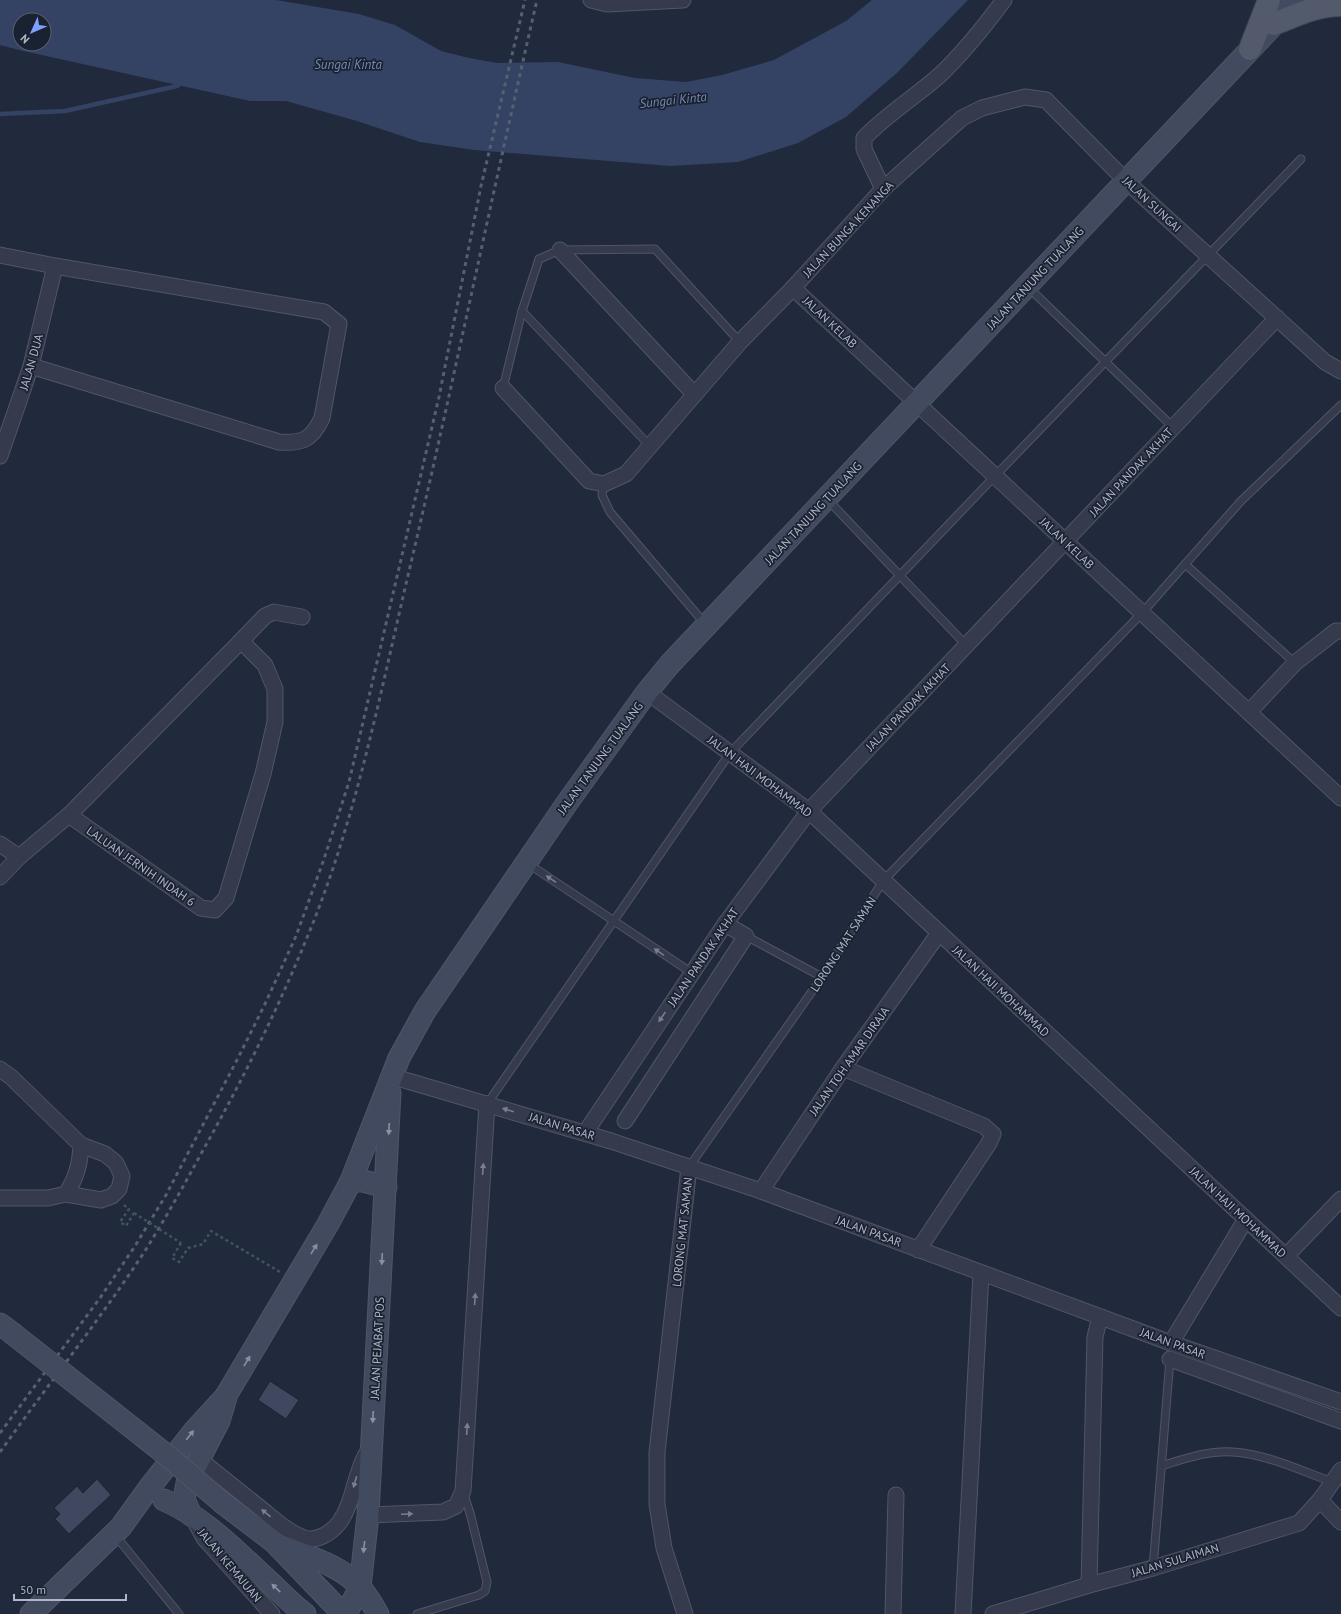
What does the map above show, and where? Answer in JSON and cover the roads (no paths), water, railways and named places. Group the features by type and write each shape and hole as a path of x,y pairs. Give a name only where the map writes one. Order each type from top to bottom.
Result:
{"main road":[{"path":"1250,49 1269,0"},
{"name":"JALAN TANJUNG TUALANG","path":"227,1394 295,1280 351,1181 398,1058 425,1011 526,863 647,692 706,626 1297,0"},
{"path":"1274,24 1310,9 1325,5 1341,5"},
{"name":"JALAN PEJABAT POS","path":"360,1587 368,1515 391,1076"},
{"path":"351,1181 363,1180 386,1187"},
{"path":"6,1328 164,1453 224,1504 274,1542 345,1614 360,1587"},
{"path":"191,1515 184,1499 187,1483 209,1443 219,1421 227,1394"},
{"path":"118,1531 194,1430 227,1394"},
{"path":"31,1614 118,1531 164,1500 199,1459"},
{"path":"164,1500 178,1506 232,1547 298,1613"},
{"path":"274,1542 328,1566 346,1576 360,1587 378,1614"}],"street":[{"path":"591,0 607,4 683,0"},
{"path":"883,189 864,149 864,138 877,125 940,75 977,36 1004,0"},
{"name":"JALAN BUNGA KENANGA","path":"604,484 626,474 740,342 793,288 883,189 962,118 982,108 1025,97"},
{"name":"JALAN SUNGAI","path":"1025,97 1046,100 1126,180 1325,362 1341,371"},
{"path":"560,250 694,394"},
{"path":"0,255 55,266 324,312 340,324 322,418 316,432 305,440 293,443 279,442 31,366"},
{"name":"JALAN DUA","path":"0,456 31,366 55,266"},
{"name":"JALAN KELAB","path":"793,288 1341,798"},
{"name":"JALAN PANDAK AKHAT","path":"586,1133 724,924 809,811 1277,318"},
{"path":"503,388 589,481 604,484"},
{"path":"0,877 19,857 69,815 265,616 274,612 302,617"},
{"path":"1249,712 1295,663 1336,631 1341,631"},
{"name":"LALUAN JERNIH INDAH 6","path":"69,815 201,908 215,910 226,898 263,774 275,722 275,689 265,665 241,641"},
{"name":"JALAN HAJI MOHAMMAD","path":"647,692 809,811 1341,1308"},
{"path":"0,844 19,857"},
{"path":"625,1121 746,936 724,924"},
{"name":"JALAN TOH AMAR DIRAJA","path":"761,1191 843,1068 939,933"},
{"path":"843,1068 984,1126 993,1134 989,1143 918,1250"},
{"path":"0,1069 11,1077 81,1145 105,1154 116,1163 122,1176 119,1189 112,1196 101,1200 66,1194 48,1198 0,1198"},
{"name":"JALAN PASAR","path":"391,1076 586,1133 689,1166 761,1191 1100,1317 1341,1402"},
{"path":"620,1082 642,1096"},
{"path":"368,1515 443,1512 456,1506 463,1491 487,1104"},
{"path":"66,1194 74,1182 80,1166 81,1145"},
{"name":"LORONG MAT SAMAN","path":"685,1614 664,1548 657,1504 657,1452 689,1166"},
{"path":"1286,1256 1341,1199"},
{"path":"1172,1343 1246,1219"},
{"path":"963,1614 980,1273"},
{"path":"1089,1585 1095,1337 1100,1317"},
{"path":"1170,1360 1341,1421"},
{"path":"199,1459 281,1524 305,1538 315,1538 326,1535 338,1524 344,1514 359,1468 371,1447"},
{"name":"JALAN SULAIMAN","path":"993,1614 1089,1585 1153,1568 1299,1523 1320,1500 1337,1476"},
{"path":"893,1614 896,1495"},
{"path":"1320,1500 1341,1522"},
{"name":"JALAN KEMAJUAN","path":"191,1515 204,1538 272,1614"}],"lane":[{"path":"487,1104 730,753 994,476 1301,159"},
{"path":"503,388 522,311 539,259 560,250 655,249 740,342"},
{"path":"1027,286 1173,427"},
{"path":"522,311 650,446"},
{"name":"LORONG MAT SAMAN","path":"689,1166 822,977 883,881 1142,613 1241,501 1341,405"},
{"path":"604,484 602,496 610,512 706,626"},
{"path":"826,499 966,645"},
{"path":"1185,564 1295,663"},
{"path":"526,863 692,973"},
{"path":"746,936 822,977"},
{"path":"1153,1568 1172,1343"},
{"path":"1161,1466 1198,1455 1232,1451 1256,1455 1337,1476"},
{"path":"417,1614 479,1595 485,1591 487,1582 463,1491"},
{"path":"118,1531 179,1614"}],"water":[{"name":"Sungai Kinta","path":"0,0 276,0 359,14 395,25 441,51 469,58 497,63 558,62 635,78 686,82 722,75 774,60 846,21 872,0 968,0 898,72 846,117 798,143 738,162 670,166 474,150 420,142 357,121 286,101 250,101 28,52 52,52 52,12 12,12 12,48 0,45"}],"waterway":[{"path":"0,114 65,111 177,86 182,82"}],"railway":[{"path":"0,1433 100,1298 135,1246 166,1195 237,1060 265,1004 296,936 323,862 349,782 439,397 481,186 525,0"},
{"path":"0,1452 143,1254 181,1191 257,1048 295,967 323,897 351,809 375,719 440,438 537,0"}]}
